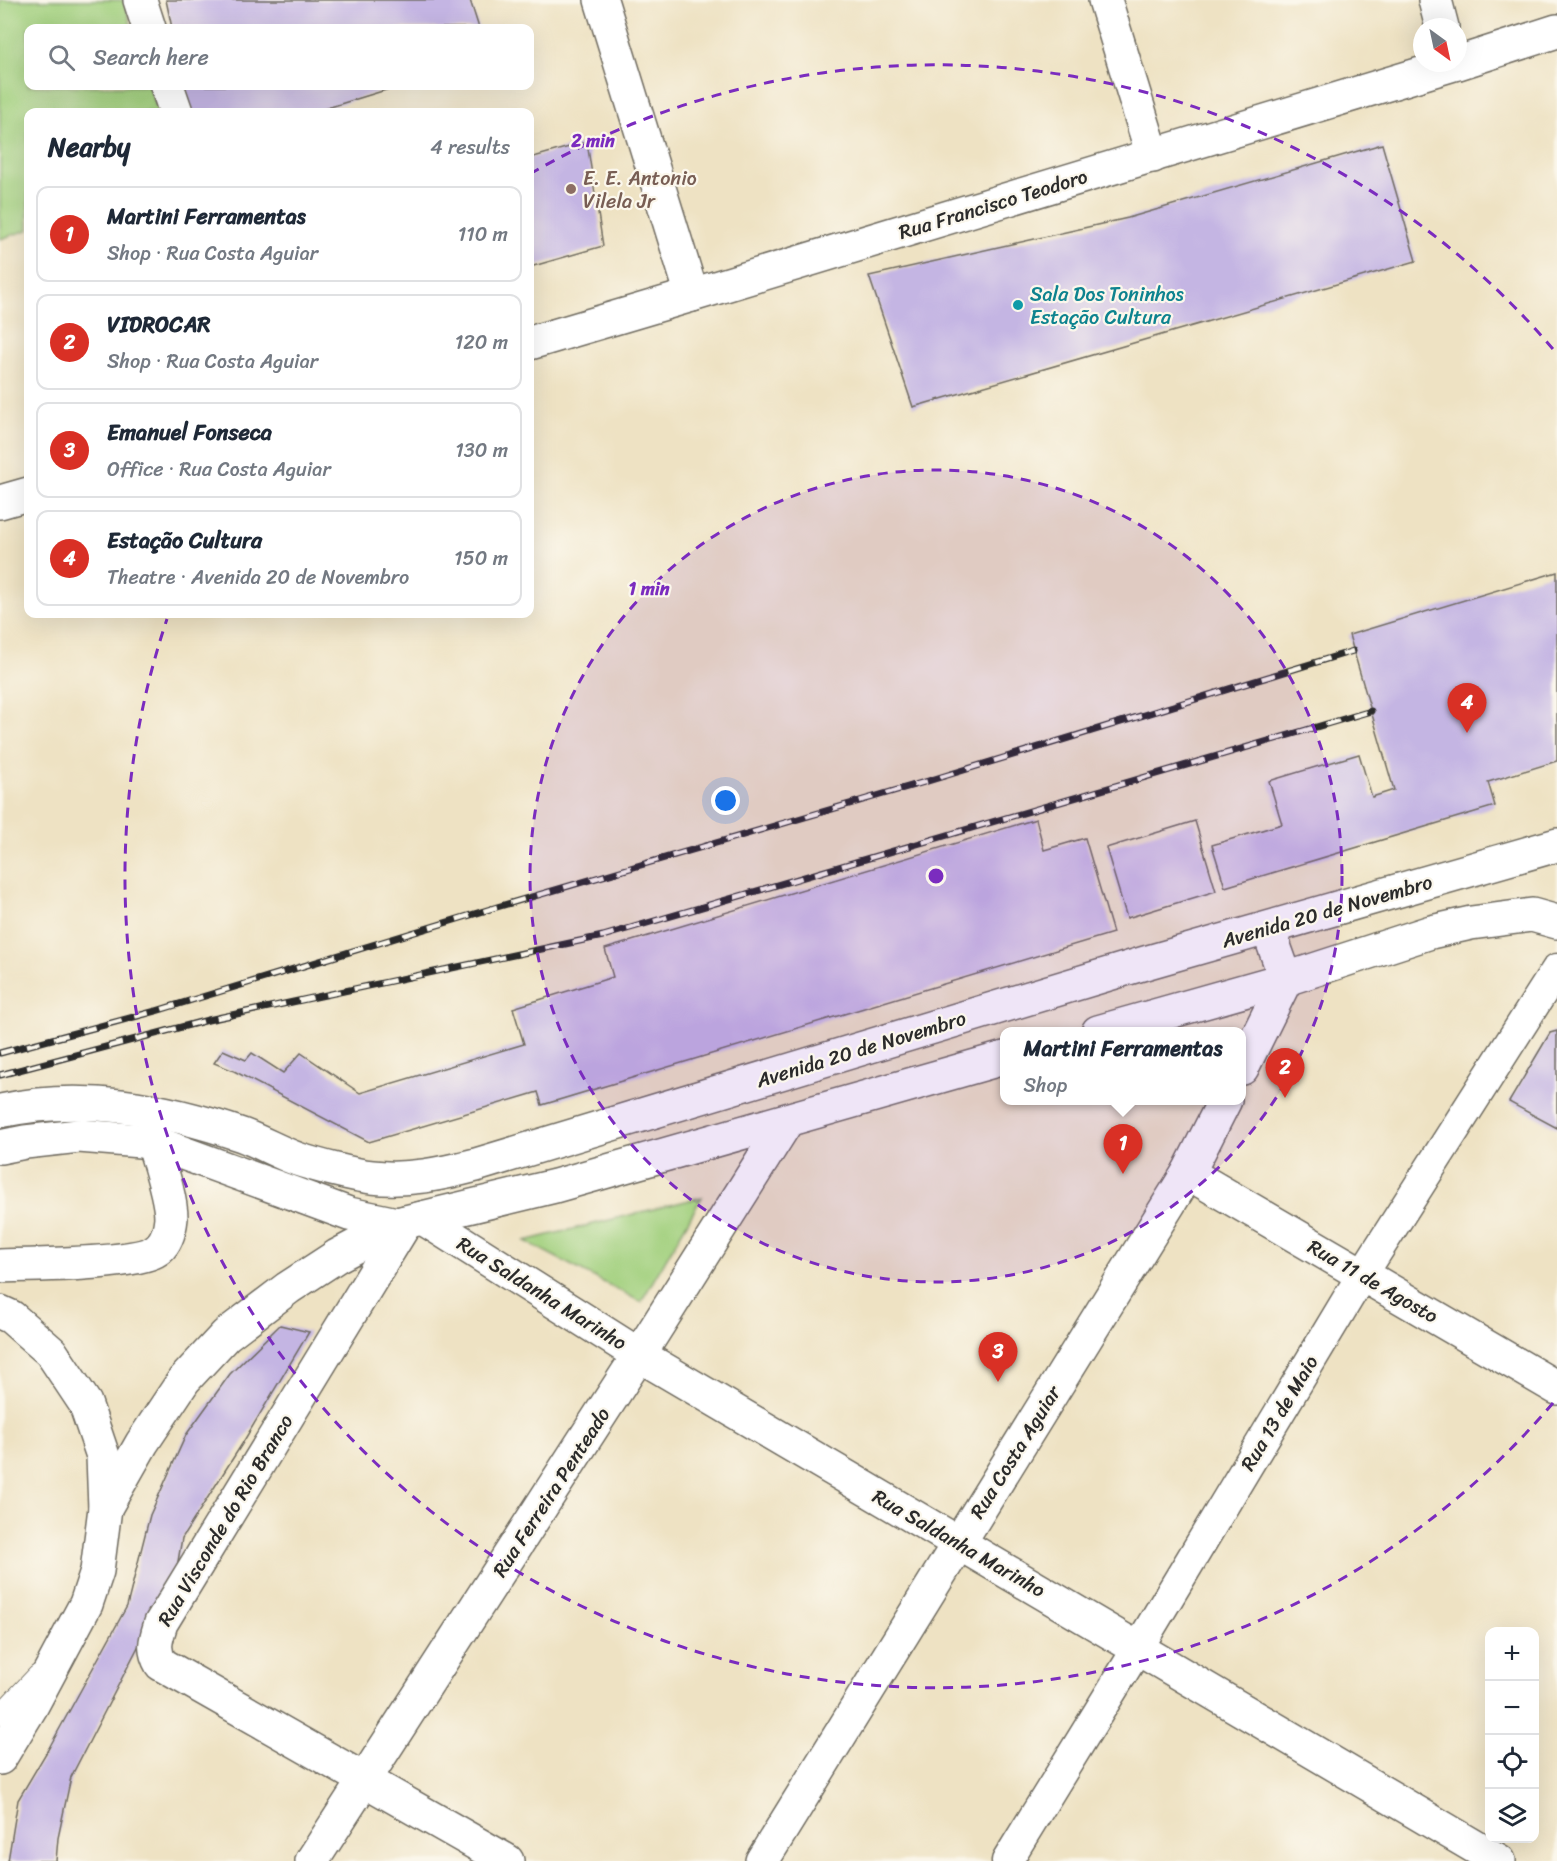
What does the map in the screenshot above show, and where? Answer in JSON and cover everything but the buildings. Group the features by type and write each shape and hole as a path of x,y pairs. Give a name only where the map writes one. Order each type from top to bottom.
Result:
{"street":[{"path":"140,0 148,24"},
{"path":"601,0 692,295"},
{"path":"1105,0 1153,156"},
{"path":"1435,0 1440,18"},
{"name":"Rua Francisco Teodoro","path":"1467,59 1557,31"},
{"name":"Rua Francisco Teodoro","path":"534,342 1425,72"},
{"path":"168,90 175,108"},
{"path":"0,502 24,495"},
{"name":"Avenida 20 de Novembro","path":"0,1111 63,1102 107,1104 163,1111 242,1136 297,1159 371,1177 410,1178 438,1175 476,1166 1145,963 1557,844"},
{"path":"1116,1027 1286,980 1472,922 1532,915 1557,922"},
{"path":"1246,1060 1286,980 1268,929"},
{"name":"Rua 13 de Maio","path":"1007,1861 1362,1275 1557,969"},
{"path":"105,1508 142,1443 183,1380 226,1335 298,1281 337,1256 408,1222 555,1186 1000,1059"},
{"name":"Rua Costa Aguiar","path":"762,1861 1188,1173 1223,1105"},
{"name":"Rua Ferreira Penteado","path":"312,1861 639,1355 787,1121"},
{"path":"0,1147 79,1136 153,1142 349,1214 408,1222"},
{"path":"0,1266 80,1264 144,1256 159,1249 167,1236 171,1219 153,1142"},
{"name":"Rua 11 de Agosto","path":"1188,1173 1557,1388"},
{"name":"Rua Saldanha Marinho","path":"408,1222 639,1355 1499,1861"},
{"name":"Rua Visconde do Rio Branco","path":"408,1222 161,1623 154,1643 156,1656 161,1664 507,1861"},
{"path":"0,1312 11,1317 51,1352 85,1403 103,1456 105,1508 97,1571 86,1604 66,1644 0,1758"}],"lane":[{"path":"0,1715 66,1644"}],"green space":[{"path":"0,0 124,0 131,24 24,24 24,90 151,90 157,108 24,108 24,231 0,239"},
{"path":"702,1197 641,1302 525,1241"}],"railway":[{"path":"0,1053 156,1011 497,907 928,781 1353,651"},
{"path":"0,1075 208,1020 603,936 1371,711"}],"place":[{"name":"E. E. Antonio Vilela Jr","path":"571,189"},
{"name":"Sala Dos Toninhos Estação Cultura","path":"1018,305"},
{"name":"Estação Cultura","path":"1467,733"},
{"name":"VIDROCAR","path":"1285,1098"},
{"name":"Martini Ferramentas","path":"1123,1174"},
{"name":"Emanuel Fonseca","path":"998,1382"}]}
